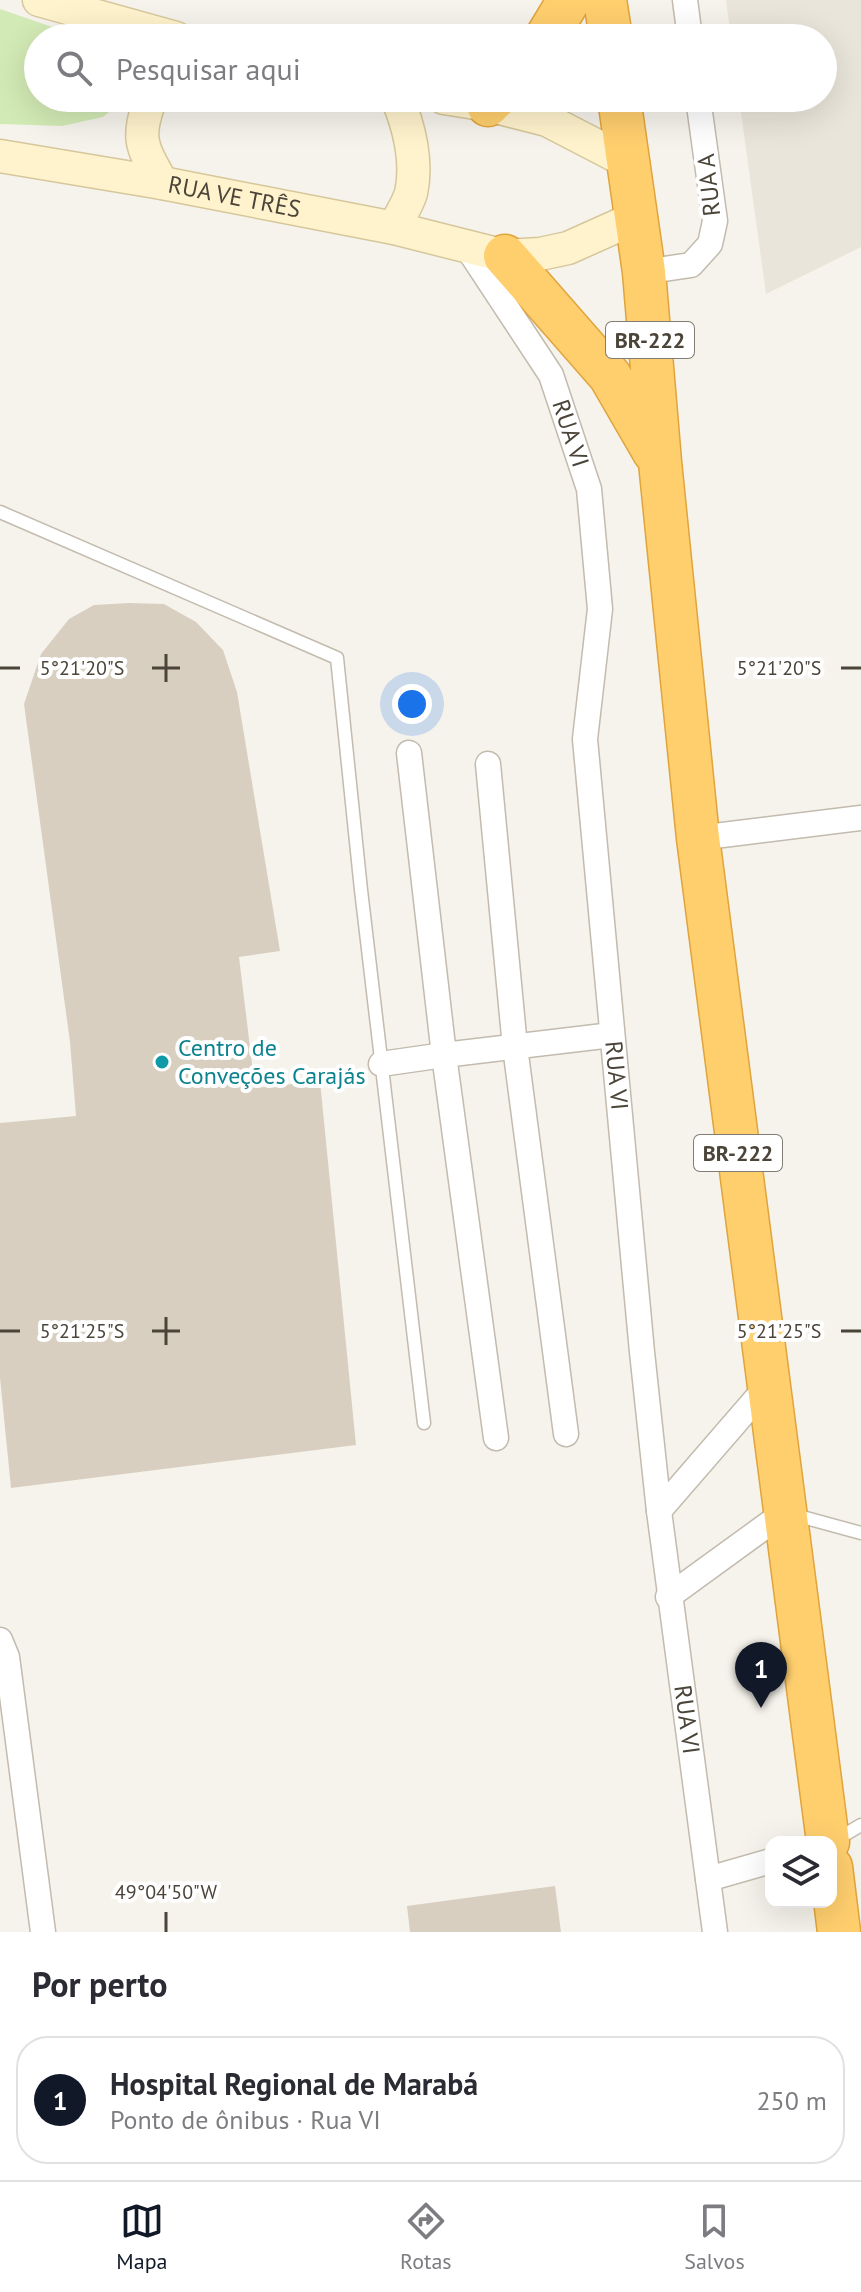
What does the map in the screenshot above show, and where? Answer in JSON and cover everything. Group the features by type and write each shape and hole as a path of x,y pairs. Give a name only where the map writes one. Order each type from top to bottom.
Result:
{"highway":[{"path":"554,24 569,0"},
{"path":"605,0 609,24"},
{"name":"BR-222","path":"621,112 644,272 698,838 828,1836"},
{"path":"485,251 610,376 660,462"},
{"path":"836,1908 839,1932"}],"main road":[{"path":"39,0 126,24"},
{"path":"146,112 141,124 144,151 162,183"},
{"path":"394,228 411,193 413,156 403,112"},
{"path":"523,112 547,120 628,162"},
{"name":"RUA VE TRÊS","path":"0,156 162,183 394,228 485,251"},
{"path":"485,251 568,248 635,218"}],"street":[{"path":"685,0 688,24"},
{"name":"RUA A","path":"644,272 691,265 710,244 715,221 700,112"},
{"name":"RUA VI","path":"485,251 551,375 589,489 600,609 585,739 668,1597 715,1932"},
{"path":"409,753 444,1055 496,1438"},
{"path":"488,764 515,1047 566,1434"},
{"path":"698,838 861,818"},
{"path":"381,1064 612,1035"},
{"path":"659,1511 768,1385"},
{"path":"668,1597 785,1512"},
{"path":"0,1640 7,1657 43,1932"},
{"path":"708,1879 765,1863"}],"lane":[{"path":"0,512 337,658 424,1423"},
{"path":"785,1512 861,1533"},
{"path":"837,1838 861,1825"}],"shaded area":[{"path":"726,0 861,0 861,247 766,294 741,112 837,112 837,24 729,24"}],"green space":[{"path":"0,9 43,24 24,24 24,112 109,112 103,117 62,126 0,124"}],"building":[{"name":"Centro de Conveções Carajás","path":"164,604 196,622 223,650 237,692 280,951 239,957 255,1088 320,1081 356,1445 11,1488 0,1378 0,1123 76,1116 70,1042 24,704 41,654 69,619 94,605"},
{"path":"555,1886 561,1932 410,1932 407,1906"}],"place":[{"name":"Centro de Conveções Carajás","path":"162,1062"},
{"name":"Hospital Regional de Marabá","path":"761,1708"}]}
